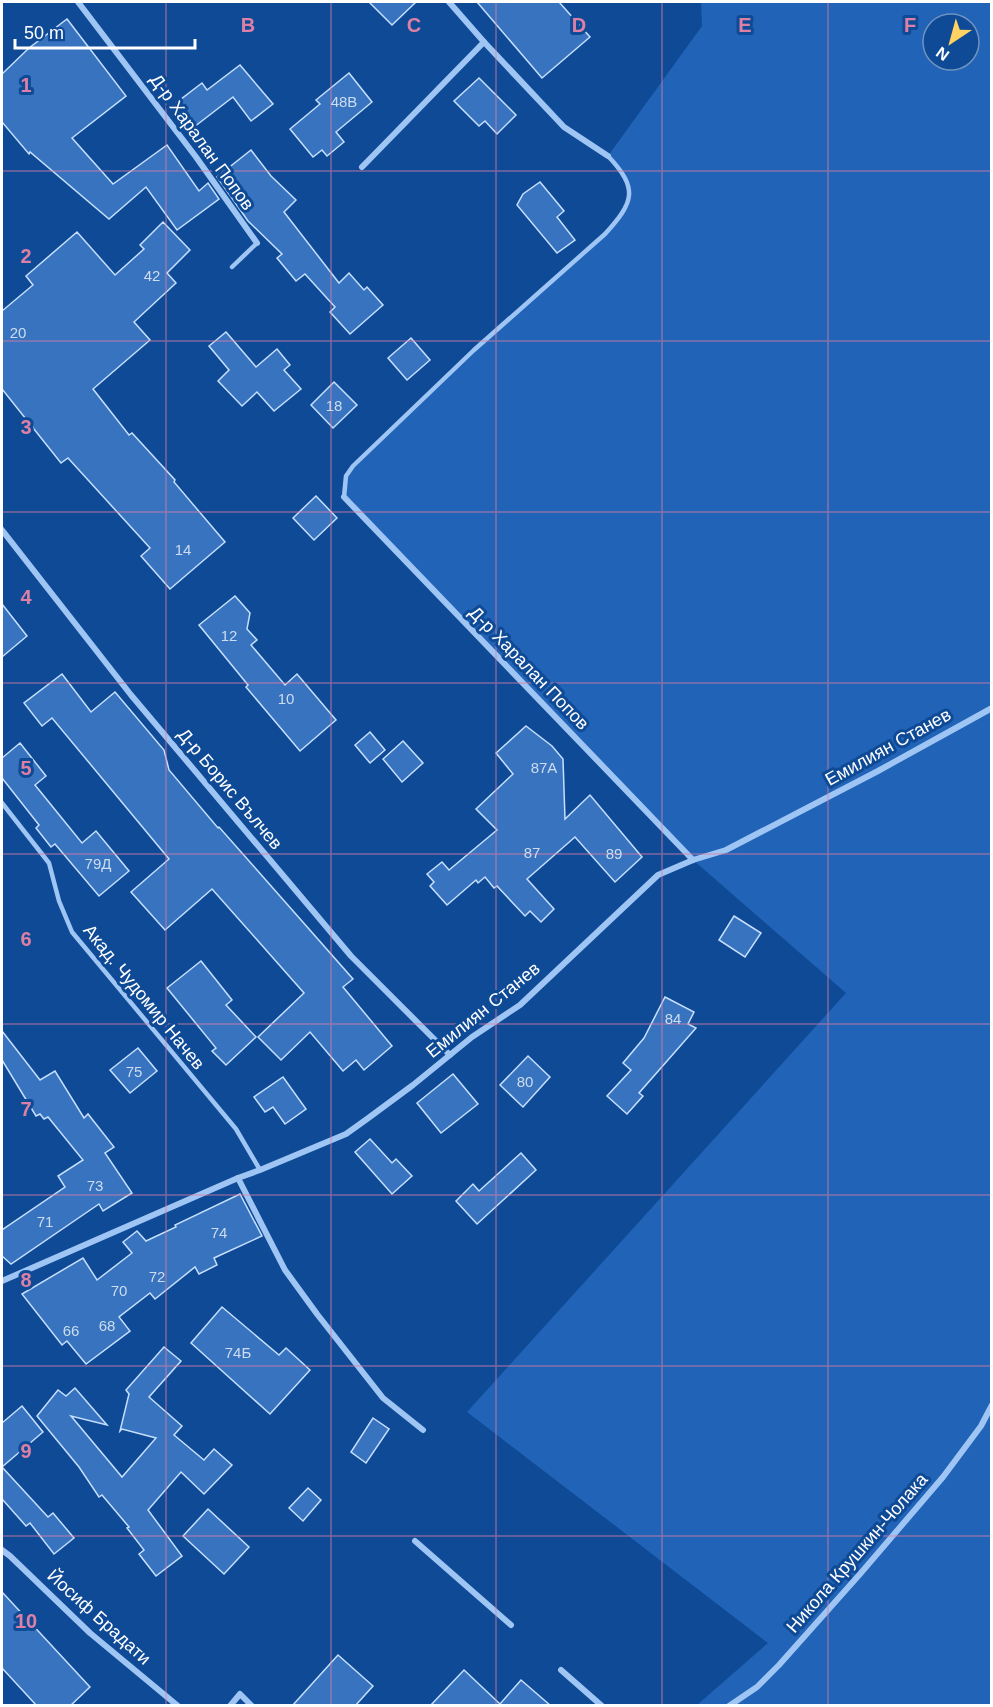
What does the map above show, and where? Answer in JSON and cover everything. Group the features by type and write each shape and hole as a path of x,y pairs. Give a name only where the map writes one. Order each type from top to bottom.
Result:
{"street":[{"name":"Д-р Харалан Попов","path":"78,2 196,157 257,243"},
{"path":"449,2 564,127 608,156"},
{"path":"362,167 484,42"},
{"name":"Д-р Харалан Попов","path":"344,497 693,860"},
{"name":"Д-р Борис Вълчев","path":"2,530 131,695 351,956 450,1055"},
{"name":"Емилиян Станев","path":"2,1281 238,1178 346,1134 519,1005 658,875 693,860 726,850 878,771 992,708"},
{"path":"238,1178 285,1270 317,1314 383,1398 423,1430"},
{"name":"Никола Крушкин-Чолака","path":"729,1706 757,1687 779,1665 860,1574 943,1477 981,1426 992,1406"},
{"path":"415,1541 511,1625"},
{"name":"Йосиф Брадати","path":"2,1550 90,1633 178,1706"},
{"path":"561,1670 602,1706"},
{"path":"230,1706 240,1694 252,1706"}],"lane":[{"path":"344,497 346,476 353,466 474,350 605,234 624,213 628,182 623,172 608,156"},
{"path":"232,267 257,243"},
{"name":"Акад. Чудомир Начев","path":"2,803 49,863 58,901 72,932 236,1129 260,1170"}],"shaded area":[{"path":"701,2 991,2 991,1705 697,1705 768,1643 467,1412 846,993 693,860 344,497 346,476 474,350 605,234 627,202 628,182 608,156 702,26"}],"building":[{"path":"369,2 416,2 392,25"},
{"path":"477,2 559,2 590,37 542,78"},
{"path":"67,19 126,96 72,138 113,184 167,145 199,191 208,183 219,199 177,230 146,187 109,219 30,152 29,154 2,122 2,74 29,48"},
{"path":"240,65 273,104 251,121 233,97 194,127 176,103 202,83 207,90"},
{"path":"349,73 372,102 336,132 344,142 327,156 322,150 313,157 290,129 320,104 316,100"},
{"path":"479,78 516,115 497,134 485,121 479,126 454,101"},
{"path":"251,150 271,176 296,200 284,212 339,283 349,273 364,290 367,287 383,305 350,334 330,312 335,307 305,274 296,281 277,258 282,254 248,221 217,177"},
{"path":"540,182 564,211 557,217 575,240 557,253 517,205 523,194"},
{"path":"163,222 190,250 167,273 176,283 134,322 150,340 93,389 129,435 132,433 175,480 174,482 225,542 170,589 141,556 150,548 68,458 61,463 2,389 2,311 33,285 26,276 77,232 115,275 144,249 140,245"},
{"path":"226,332 256,367 277,349 290,365 284,370 301,389 274,411 257,392 242,406 218,381 229,370 209,346"},
{"path":"411,338 430,360 407,380 388,358"},
{"path":"334,382 357,405 333,428 311,405"},
{"path":"316,496 337,518 314,540 293,518"},
{"path":"235,596 250,613 247,629 257,640 251,645 285,685 297,674 336,720 300,751 246,687 248,685 199,625"},
{"path":"2,604 27,636 2,657"},
{"path":"62,674 91,712 115,692 164,750 169,770 353,979 343,987 392,1046 364,1070 356,1060 343,1071 310,1032 281,1060 258,1037 304,993 212,889 165,930 131,892 169,859 52,718 42,726 24,703"},
{"path":"526,726 552,746 563,759 565,819 590,795 642,857 615,882 575,837 527,879 554,909 541,922 530,911 525,916 497,886 494,888 485,877 478,883 476,880 447,905 430,886 434,882 427,874 442,862 449,870 497,830 476,809 513,774 496,753"},
{"path":"370,732 385,750 370,763 355,745"},
{"path":"403,741 423,763 402,782 383,759"},
{"path":"20,743 46,776 35,785 82,843 96,831 129,871 99,896 55,844 51,847 36,828 39,825 2,778 2,758"},
{"path":"734,916 761,933 745,957 719,940"},
{"path":"201,961 232,1000 226,1005 256,1037 226,1065 212,1051 216,1048 167,988"},
{"path":"665,997 694,1012 688,1024 696,1028 639,1093 643,1096 627,1114 607,1096 631,1070 623,1063 644,1038"},
{"path":"2,1031 40,1080 55,1071 84,1118 88,1114 114,1147 105,1153 132,1193 103,1211 99,1204 11,1264 2,1256 2,1230 65,1187 58,1176 83,1160 48,1117 44,1119 40,1114 36,1116 2,1060"},
{"path":"138,1048 157,1071 130,1093 110,1070"},
{"path":"528,1056 550,1077 523,1107 500,1085"},
{"path":"453,1074 478,1104 441,1133 417,1103"},
{"path":"283,1077 306,1109 285,1124 273,1107 265,1112 254,1097"},
{"path":"370,1139 392,1163 396,1159 412,1176 392,1194 355,1152"},
{"path":"521,1153 536,1170 477,1224 456,1201 473,1184 479,1191"},
{"path":"240,1194 262,1236 214,1258 217,1265 199,1274 195,1267 155,1299 150,1293 119,1317 130,1331 86,1364 67,1341 62,1345 22,1294 83,1258 97,1280 132,1253 123,1242 137,1231 146,1241"},
{"path":"222,1307 279,1355 286,1348 310,1370 270,1414 191,1343"},
{"path":"164,1347 181,1361 149,1397 182,1426 174,1435 204,1460 214,1449 232,1465 204,1494 181,1472 148,1510 182,1556 156,1576 139,1554 144,1550 127,1528 129,1527 102,1495 99,1497 79,1467 37,1416 58,1390 66,1396 75,1388 107,1425 71,1416 122,1477 156,1438 122,1429 120,1431 129,1394 126,1390"},
{"path":"22,1406 43,1432 2,1467 2,1423"},
{"path":"373,1418 389,1429 366,1463 351,1452"},
{"path":"2,1467 48,1517 53,1513 74,1538 54,1554 30,1523 26,1526 2,1499"},
{"path":"308,1488 321,1500 303,1521 289,1508"},
{"path":"208,1509 249,1547 224,1574 183,1536"},
{"path":"2,1592 90,1687 70,1706 37,1706 2,1668"},
{"path":"338,1655 373,1686 355,1706 292,1706"},
{"path":"464,1670 500,1704 521,1680 551,1706 430,1706"}]}
